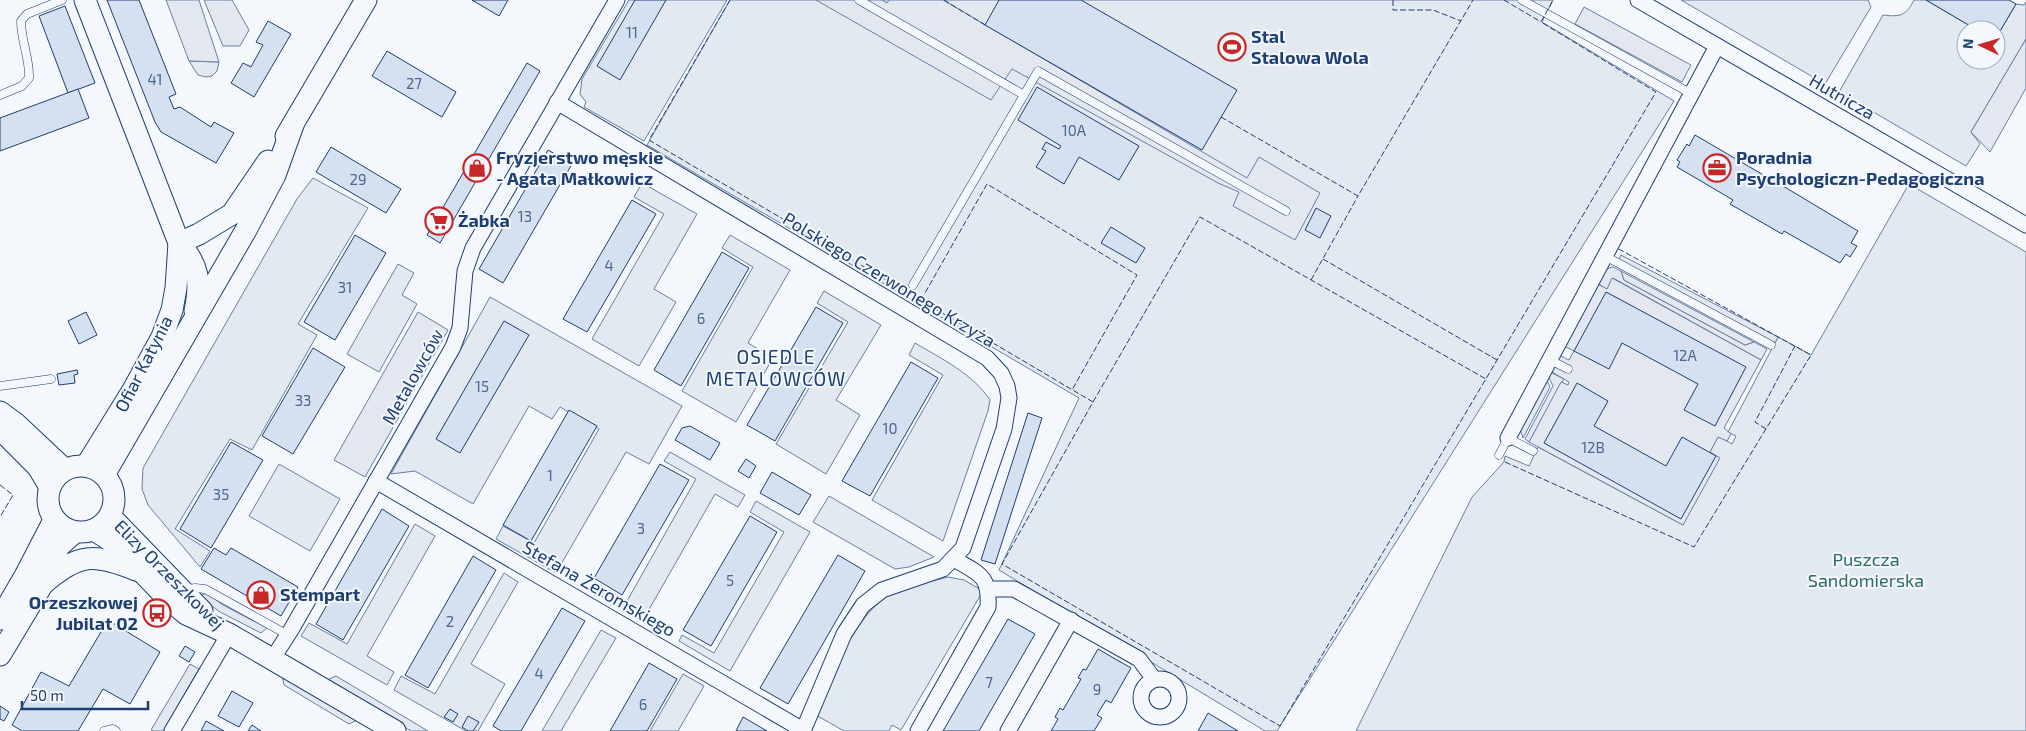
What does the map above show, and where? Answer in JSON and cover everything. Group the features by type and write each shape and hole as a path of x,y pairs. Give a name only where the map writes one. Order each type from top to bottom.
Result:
{"street":[{"path":"85,0 180,243 191,256 197,274 199,291 194,318"},
{"name":"Ofiar Katynia","path":"95,470 114,421 162,338 174,303 180,243 213,227 232,214 293,125 366,0"},
{"name":"Metalowców","path":"273,658 453,347 460,328 465,271 472,248 618,0"},
{"name":"Hutnicza","path":"1638,0 2026,225"},
{"path":"1508,438 1690,93 1717,46"},
{"name":"Polskiego Czerwonego Krzyża","path":"557,102 986,358 1001,372 1007,386 1008,398 1004,429 963,548 943,569 882,590 863,605 844,634 803,731"},
{"name":"Ofiar Katynia","path":"95,470 194,318 246,230 274,175 293,125"},
{"path":"0,412 15,423 64,470"},
{"path":"0,430 38,467 50,486"},
{"path":"0,656 42,585 59,546 93,526 114,506 114,494 111,484 95,470 71,466 56,477 50,486 47,498 49,509 54,520 62,527 93,526"},
{"name":"Stefana Żeromskiego","path":"376,481 803,731"},
{"path":"0,619 54,520"},
{"name":"Elizy Orzeszkowej","path":"93,526 113,542 167,598 186,614 229,634 273,658 388,729"},
{"name":"Elizy Orzeszkowej","path":"93,526 182,591 229,634"},
{"path":"42,585 66,566 78,560 90,558 110,560 142,572"},
{"path":"918,731 988,607 989,589 981,575 954,559"},
{"path":"989,589 1014,589 1139,659 1154,679"},
{"path":"1008,731 1070,620"},
{"path":"172,731 229,634"},
{"path":"1160,678 1172,683 1176,687 1179,699 1174,710 1164,716 1157,724 1146,711 1141,699 1144,687 1154,679 1160,678"}],"lane":[{"path":"0,95 22,86 29,78 30,67 21,32 21,21 27,14 62,0"},
{"path":"859,0 1024,95"},
{"path":"1522,0 1690,93"},
{"path":"913,285 1038,71 1286,211"},
{"path":"1605,256 1772,345"},
{"path":"1550,360 1568,369"},
{"path":"0,386 51,379"},
{"path":"1499,455 1508,438 1534,451"},
{"path":"182,591 205,588 288,635"},
{"path":"104,731 113,729 116,731"}],"green space":[{"path":"629,0 727,0 644,141 584,107 586,102 580,94 582,79"},
{"path":"730,0 1553,0 1542,22 1674,101 1277,731 1265,731 999,570 1079,398 647,145"},
{"path":"1681,0 1868,0 1871,7 1825,84"},
{"path":"1914,0 1926,0 1960,20 1956,20 1956,70 2006,70 2006,21 2016,4 2024,5 2026,2 2026,39 1971,132 1980,144 1966,166 1839,92 1883,15 1894,16 1902,14"},
{"path":"189,61 219,62 217,71 212,76 206,77 198,75"},
{"path":"313,178 368,208 298,324 317,335 252,450 230,439 175,529 210,551 200,567 148,505 142,489 143,468 297,199"},
{"path":"642,183 697,214 654,289 676,302 639,366 592,339 664,214 634,197"},
{"name":"Puszcza Sandomierska","path":"1909,184 2026,252 2026,731 1356,731 1472,497 1504,462 1505,456 1529,466 1538,447 1683,525 1717,438 1689,419 1732,444 1736,436 1728,432 1778,337 1811,355"},
{"path":"730,235 790,270 748,343 773,358 736,422 682,391 753,267 722,248"},
{"path":"398,264 414,273 402,295 417,304 379,372 347,354"},
{"path":"1613,267 1621,271 1624,280 1745,345 1754,342 1767,349 1761,360 1613,278 1607,290 1598,283 1605,271"},
{"path":"824,291 881,325 836,400 860,415 826,474 776,444 848,322 817,303"},
{"path":"490,297 682,406 649,464 626,452 556,573 496,539 503,526 534,543 599,429 560,407 552,419 529,406 473,504 415,471 391,474"},
{"path":"915,343 966,375 975,382 990,400 988,411 943,541 872,500 943,375 909,355"},
{"path":"1552,373 1564,379 1529,442 1525,439 1553,386 1548,376"},
{"path":"670,452 745,495 738,507 715,494 643,620 590,590 595,582 627,601 696,479 664,461"},
{"path":"279,464 340,499 310,551 249,516"},
{"path":"829,496 934,557 909,567 895,569 813,522"},
{"path":"756,501 810,532 730,671 679,641 682,635 714,653 784,532 750,512"},
{"path":"415,524 435,536 367,656 394,672 387,685 301,636 309,623 347,644"},
{"path":"504,573 518,582 471,664 505,684 478,731 466,731 394,690 401,676 435,694"},
{"path":"948,577 964,580 983,591 901,730 892,725 889,731 844,731 816,715 846,647 866,616 879,603 899,590"},
{"path":"601,630 616,638 561,731 542,731"},
{"path":"683,674 704,686 678,731 650,731"}],"shaded area":[{"path":"166,0 199,0 219,62 189,61"},
{"path":"204,0 232,0 249,30 240,46 223,46"},
{"path":"816,0 882,0 887,3 889,0 943,0 1247,178 1259,157 1320,193 1295,240 1233,206 1239,192 1218,183 1012,69 991,100"},
{"path":"1584,7 1691,65 1682,82 1575,24"},
{"path":"2026,39 2026,88 1990,152 1971,132"},
{"path":"1621,255 1778,337 1774,345 1618,261"},
{"path":"1621,271 1754,342 1745,345 1624,280"},
{"path":"1612,278 1761,360 1724,428 1731,434 1727,441 1718,437 1710,452 1720,458 1683,525 1529,442 1561,382 1568,385 1569,382 1552,372 1559,355 1569,360 1574,351 1564,346 1598,284 1607,289"},
{"path":"418,312 448,330 365,477 334,460"},
{"path":"1546,378 1550,387 1523,438 1520,429"},
{"path":"207,593 223,605 267,628 261,633 220,612 198,596"},
{"path":"190,664 199,669 163,731 151,730"},
{"path":"282,676 359,719 349,724 284,685"},
{"path":"336,676 428,731 411,731 327,680"}],"building":[{"path":"107,0 139,0 176,94 169,97 174,109 180,107 211,127 214,122 234,133 216,163 161,132 155,122"},
{"path":"472,0 508,0 499,16"},
{"path":"635,0 666,0 620,80 597,66"},
{"path":"999,0 1081,0 1237,90 1202,150 985,25"},
{"path":"1926,0 2009,0 2016,4 2006,21 1960,20"},
{"path":"65,6 95,83 68,93 39,16"},
{"path":"268,21 291,34 254,97 231,83 243,63 251,67 263,45 256,42"},
{"path":"387,51 456,92 442,117 372,76"},
{"path":"527,63 540,71 440,243 427,235"},
{"path":"1037,87 1139,146 1119,180 1079,157 1064,184 1036,167 1046,151 1042,149 1046,142 1059,149 1061,146 1018,120"},
{"path":"78,89 89,118 0,151 0,118"},
{"path":"1695,135 1772,180 1777,171 1788,178 1783,186 1858,231 1851,243 1857,246 1850,257 1846,254 1840,263 1784,231 1782,234 1730,204 1733,200 1677,167 1680,162 1677,160 1687,144 1689,146"},
{"path":"331,147 401,189 386,213 316,172"},
{"path":"548,150 572,164 503,283 479,269"},
{"path":"632,200 656,214 587,332 563,319"},
{"path":"1316,208 1331,216 1320,238 1305,230"},
{"path":"1111,227 1145,248 1136,263 1101,243"},
{"path":"355,235 386,253 335,340 304,322"},
{"path":"722,252 749,268 681,386 654,370"},
{"path":"1606,292 1746,367 1715,426 1684,410 1698,384 1622,343 1609,369 1574,351"},
{"path":"816,307 843,323 775,441 747,425"},
{"path":"86,312 97,335 79,344 68,321"},
{"path":"504,321 529,335 460,453 436,439"},
{"path":"313,348 345,367 293,454 262,436"},
{"path":"911,362 938,378 870,496 842,481"},
{"path":"77,370 78,374 74,375 75,383 59,385 57,374"},
{"path":"1577,383 1608,401 1594,426 1666,466 1682,437 1716,456 1681,519 1544,443"},
{"path":"569,410 597,426 531,541 503,525"},
{"path":"1028,413 1042,418 995,564 981,560"},
{"path":"690,426 720,443 710,460 675,440 682,428"},
{"path":"231,442 263,460 211,548 180,529"},
{"path":"746,459 756,466 749,478 738,471"},
{"path":"660,464 689,480 622,595 594,578"},
{"path":"772,472 811,495 799,515 760,493"},
{"path":"382,509 409,526 343,640 316,624"},
{"path":"750,516 777,532 711,646 683,630"},
{"path":"214,548 226,555 231,548 298,587 281,616 201,569"},
{"path":"838,555 865,571 788,704 760,688"},
{"path":"473,556 496,570 428,688 405,675"},
{"path":"562,608 585,621 521,731 501,731 493,726"},
{"path":"1008,619 1035,634 979,731 943,731"},
{"path":"108,620 160,652 130,704 103,689 78,731 22,731 12,725 41,672 69,686"},
{"path":"185,646 195,652 189,662 179,656"},
{"path":"1098,649 1131,668 1111,703 1106,700 1097,715 1102,718 1094,731 1051,731 1058,719 1055,717 1060,708 1063,710 1081,679 1078,678 1083,669 1086,670"},
{"path":"649,663 677,679 647,731 610,731"},
{"path":"232,691 253,703 239,727 218,716"},
{"path":"0,706 9,712 4,721 0,719"},
{"path":"450,709 458,714 453,722 444,717"},
{"path":"1208,713 1238,731 1198,731"},
{"path":"468,716 479,722 473,731 468,731 462,727"},
{"path":"743,717 767,731 736,731"},
{"path":"206,721 224,731 201,731"},
{"path":"252,725 261,731 248,731"}],"fence":[{"path":"730,0 649,140 1093,402 1002,564 1280,726 1656,92 1541,22 1553,0"},
{"path":"944,0 985,25"},
{"path":"1393,0 1393,10 1433,10 1461,21"},
{"path":"1221,117 1358,196 1473,0"},
{"path":"1504,0 1541,22"},
{"path":"921,300 987,184 1137,275 1072,390"},
{"path":"1311,280 1358,196"},
{"path":"1093,402 1200,217 1486,379"},
{"path":"1505,462 1694,547 1811,355 1617,248"},
{"path":"1323,259 1497,360"},
{"path":"1766,429 1755,422 1795,346"},
{"path":"0,485 13,495 0,517"}],"place":[{"name":"Stal Stalowa Wola","path":"1232,47"},
{"name":"Fryzjerstwo męskie - Agata Małkowicz","path":"477,168"},
{"name":"Poradnia Psychologiczn-Pedagogiczna","path":"1717,168"},
{"name":"Żabka","path":"439,221"},
{"name":"Stempart","path":"261,595"},
{"name":"Orzeszkowej Jubilat 02","path":"157,613"}],"district":[{"name":"OSIEDLE METALOWCÓW","path":"776,368"}]}
